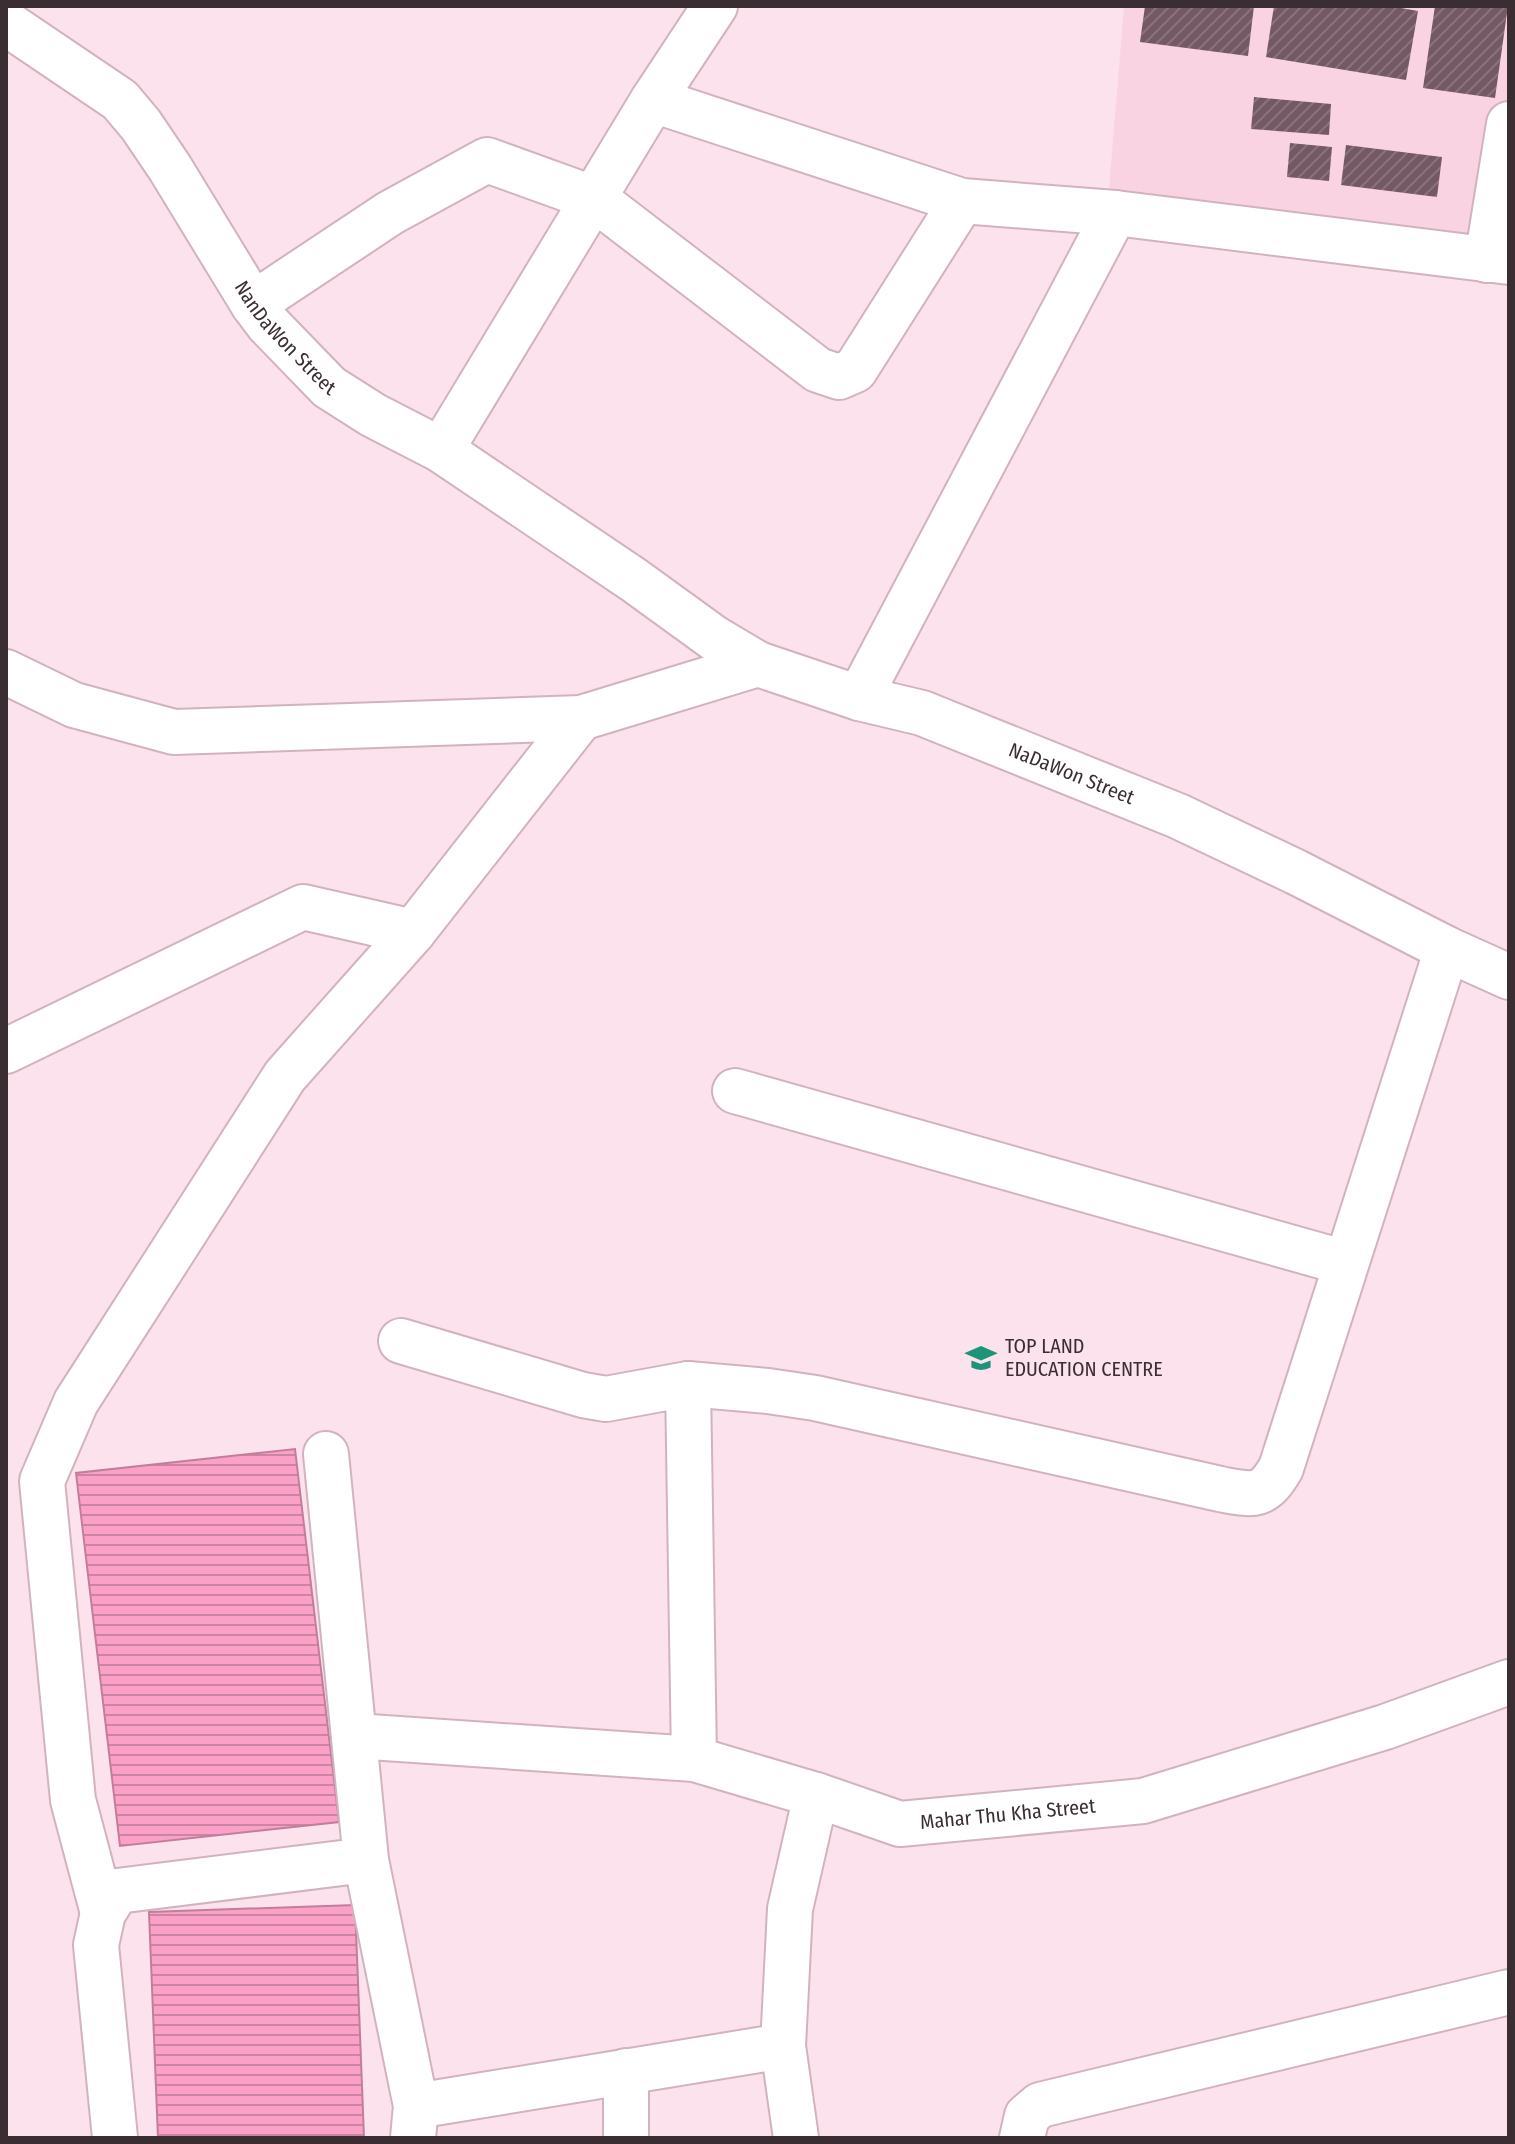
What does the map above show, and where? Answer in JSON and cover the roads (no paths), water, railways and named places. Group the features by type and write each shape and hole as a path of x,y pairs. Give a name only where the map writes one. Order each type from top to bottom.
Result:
{"street":[{"path":"6,22 17,6"},
{"path":"441,450 653,100 715,6"},
{"name":"NanDaWon Street","path":"6,22 120,100 170,168 253,304 268,324 329,387 373,415 441,450 634,580"},
{"path":"653,100 962,201 1115,213 1498,261 1509,124"},
{"path":"253,304 390,213 487,160 595,199 818,370 839,377 855,370 962,201"},
{"path":"859,698 1115,213"},
{"name":"NaDaWon Street","path":"634,580 714,638 758,664 859,698 922,713 1178,816 1509,977"},
{"path":"6,672 74,705 174,732 581,718 758,664"},
{"path":"103,1913 73,1800 42,1481 76,1402 285,1076 413,932 581,718"},
{"path":"6,1051 303,907 413,932"},
{"path":"401,1341 583,1395 606,1399 688,1384 768,1391 815,1398 1220,1489 1258,1493 1270,1486 1281,1468 1447,949"},
{"path":"735,1091 1346,1263"},
{"path":"688,1384 694,1759"},
{"path":"326,1454 366,1860 414,2122 626,2071 783,2046"},
{"name":"Mahar Thu Kha Street","path":"355,1736 694,1759 900,1824 1143,1801 1385,1727 1509,1682"},
{"path":"796,2138 783,2046 790,1909 816,1795"},
{"path":"115,2138 96,1945 103,1913 117,1891 366,1860"},
{"path":"1022,2138 1027,2116 1040,2105 1509,1992"},
{"path":"626,2071 626,2138"}],"place":[{"name":"TOP LAND EDUCATION CENTRE","path":"981,1358"}]}
